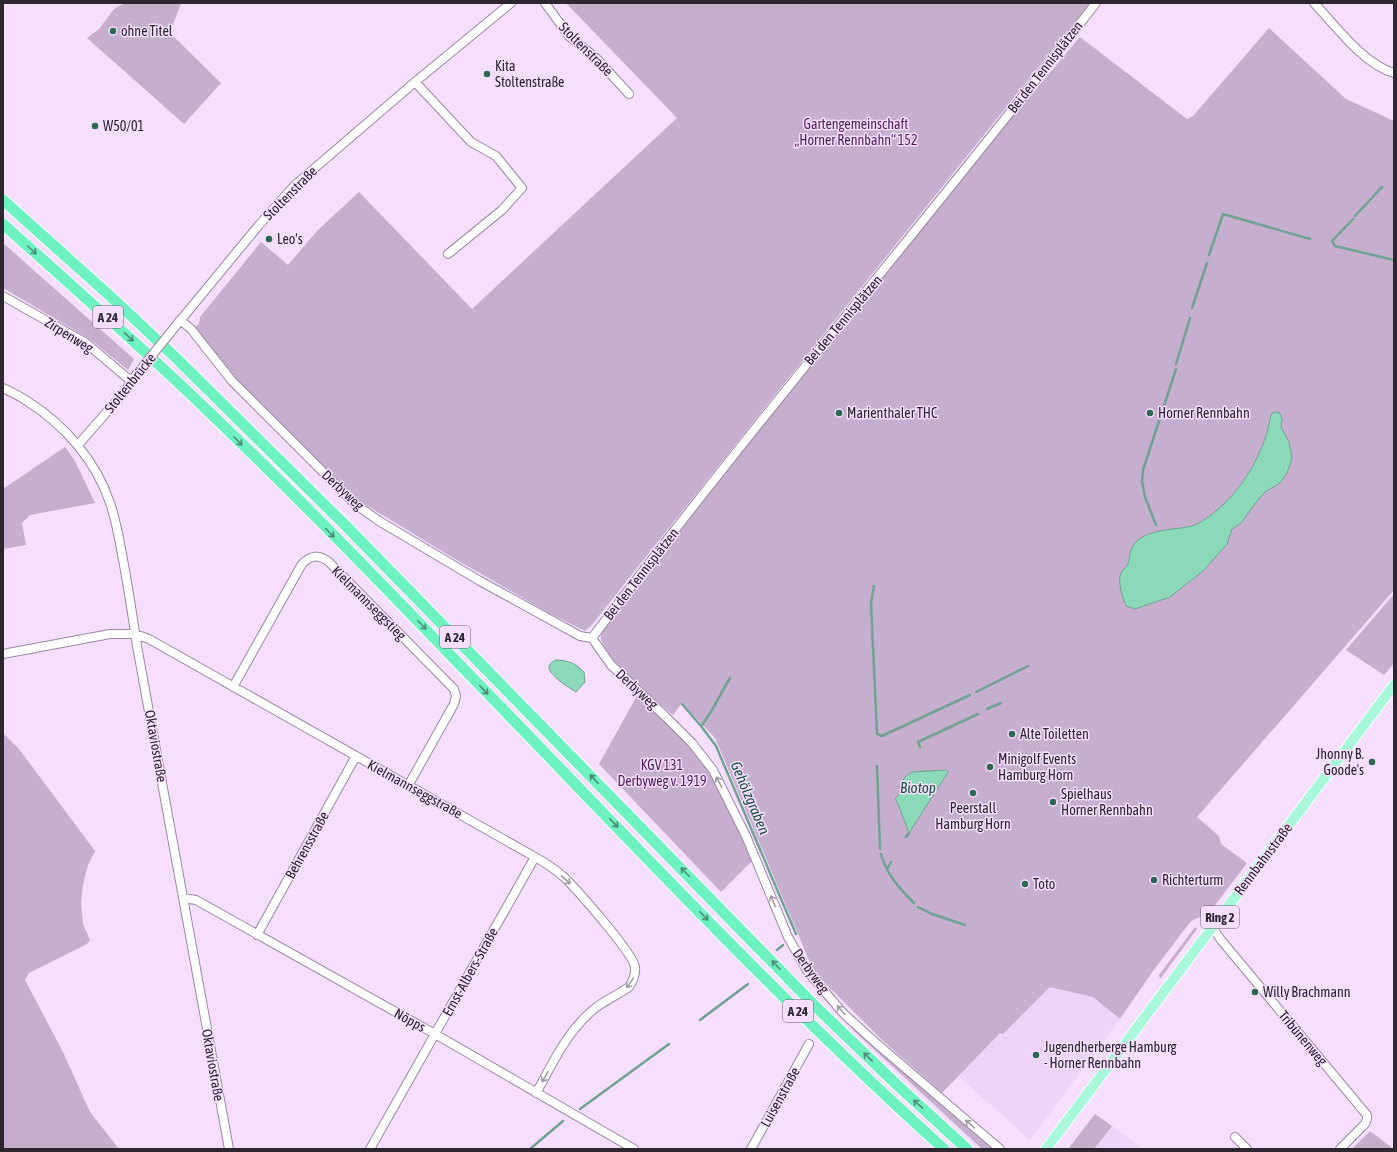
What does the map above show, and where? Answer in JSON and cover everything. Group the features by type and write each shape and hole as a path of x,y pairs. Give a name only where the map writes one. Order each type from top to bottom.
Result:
{"highway":[{"name":"A 24","path":"3,200 110,296 221,402 347,527 816,1006 896,1084 967,1149"},
{"name":"A 24","path":"3,224 98,308 216,419 457,662 761,975 882,1093 944,1149"}],"main road":[{"name":"Rennbahnstraße","path":"1046,1149 1394,685"}],"street":[{"name":"Stoltenstraße","path":"180,320 259,225 295,186 415,82 511,3"},
{"name":"Stoltenstraße","path":"544,3 569,36 596,58 628,94"},
{"name":"Bei den Tennisplätzen","path":"592,638 654,556 830,335 978,153 1096,3"},
{"path":"1314,3 1370,62 1384,70 1394,73"},
{"path":"415,82 471,142 496,156 522,188 502,210 448,254"},
{"name":"Zirpenweg","path":"3,296 86,343 131,381"},
{"name":"Derbyweg","path":"180,320 192,329 232,381 355,504 380,521 480,581 580,636 592,638 611,665 660,711 704,757 720,782 746,836 788,936 808,972 844,1014 1000,1149"},
{"name":"Stoltenbrücke","path":"78,445 126,390 131,381 180,320"},
{"name":"Oktaviostraße","path":"3,388 26,400 44,413 59,425 78,445 105,488 112,508 229,1149"},
{"name":"Kielmannseggstieg","path":"233,687 302,564 307,559 312,557 318,556 323,558 329,562 454,689 456,696 454,704 408,786"},
{"name":"Kielmannseggstraße","path":"3,654 110,634 135,634 149,639 548,864 572,886 611,931 630,954 635,967 634,978 629,987 595,1008 567,1037 536,1093"},
{"name":"Behrensstraße","path":"257,935 356,756"},
{"name":"Ernst-Albers-Straße","path":"370,1149 535,857"},
{"name":"Nöpps","path":"183,898 196,900 634,1149"},
{"name":"Tribünenweg","path":"1212,927 1220,940 1367,1115 1365,1124 1340,1149"},
{"name":"Luisenstraße","path":"751,1149 809,1044"},
{"path":"1235,1138 1247,1149"}],"shaded area":[{"name":"Jugendherberge Hamburg - Horner Rennbahn","path":"1050,987 1093,997 1120,1019 1030,1140 958,1076 1000,1032 1003,1034"},
{"path":"1095,1114 1114,1127 1142,1149 1068,1149"}],"green space":[{"path":"125,3 181,3 170,33 221,83 184,124 87,38 99,29 114,9"},
{"name":"Gartengemeinschaft „Horner Rennbahn“ 152","path":"566,3 802,3 801,5 803,3 1090,3 591,626 585,631 549,613 450,556 351,496 233,378 195,327 199,324 200,317 261,242 288,265 318,230 359,192 472,309 677,118"},
{"name":"Horner Rennbahn","path":"1269,28 1346,99 1394,121 1394,590 1197,817 1219,836 1221,844 1247,863 1209,913 1191,921 1153,971 1120,1019 1093,997 1050,987 1003,1034 1000,1033 942,1093 882,1040 814,972 715,738 682,703 673,715 632,679 612,658 605,648 601,639 601,633 604,627 911,237 1080,37 1187,119 1193,116"},
{"path":"3,243 134,359 128,370 91,340 3,288"},
{"path":"65,447 75,461 95,503 30,515 22,523 26,545 3,549 3,489"},
{"path":"1394,594 1394,663 1384,675 1346,650"},
{"name":"KGV 131 Derbyweg v. 1919","path":"638,694 690,745 714,777 735,818 753,860 721,892 599,764"},
{"path":"3,733 19,749 95,851 88,865 83,884 81,903 83,924 90,940 87,944 29,973 25,980 63,1052 90,1112 119,1149 3,1149"},
{"path":"1195,927 1197,929 1160,979 1159,975"},
{"path":"854,1026 996,1149 982,1149 853,1030"},
{"path":"1095,1114 1112,1126 1094,1149 1068,1149"},
{"path":"1370,1131 1391,1147 1390,1149 1352,1149"}],"water":[{"path":"1279,412 1282,419 1281,427 1289,442 1292,458 1287,473 1280,483 1265,492 1241,523 1232,529 1227,544 1203,571 1170,597 1135,609 1126,606 1121,590 1120,576 1122,571 1127,566 1133,546 1138,540 1153,533 1195,525 1209,517 1225,503 1240,486 1253,466 1268,431 1272,413"},
{"path":"555,660 571,663 578,666 584,672 585,682 576,692 552,674 549,667"},
{"name":"Biotop","path":"946,770 948,772 909,833 895,799 902,790 899,787 905,777 912,772"}],"waterway":[{"path":"1355,216 1382,187"},
{"path":"1209,255 1223,214 1310,239"},
{"path":"1353,219 1332,241 1335,246 1394,260"},
{"path":"1192,308 1207,263"},
{"path":"1176,364 1190,318"},
{"path":"1156,525 1145,497 1142,481 1143,470 1176,369"},
{"path":"874,586 871,603 877,734 882,736 970,695"},
{"path":"976,692 1028,666"},
{"name":"Gehölzgraben","path":"730,678 713,709 701,726 716,746 796,934"},
{"path":"987,709 1001,703"},
{"path":"682,704 701,726"},
{"path":"920,747 918,742 978,714"},
{"path":"877,766 880,849"},
{"path":"906,837 909,833"},
{"path":"881,854 894,881 914,903"},
{"path":"887,869 891,862"},
{"path":"918,907 932,914 965,925"},
{"name":"Gehölzgraben","path":"777,950 783,945"},
{"name":"Gehölzgraben","path":"700,1020 748,984"},
{"name":"Gehölzgraben","path":"580,1109 669,1044"},
{"name":"Gehölzgraben","path":"530,1149 563,1121"}],"place":[{"name":"ohne Titel","path":"113,31"},
{"name":"Kita Stoltenstraße","path":"487,74"},
{"name":"W50/01","path":"95,126"},
{"name":"Leo‘s","path":"269,239"},
{"name":"Marienthaler THC","path":"839,413"},
{"name":"Horner Rennbahn","path":"1150,413"},
{"name":"Alte Toiletten","path":"1012,734"},
{"name":"Jhonny B. Goode's","path":"1372,762"},
{"name":"Minigolf Events Hamburg Horn","path":"990,767"},
{"name":"Peerstall Hamburg Horn","path":"973,793"},
{"name":"Spielhaus Horner Rennbahn","path":"1053,802"},
{"name":"Richterturm","path":"1154,880"},
{"name":"Toto","path":"1025,884"},
{"name":"Willy Brachmann","path":"1255,992"},
{"name":"Jugendherberge Hamburg - Horner Rennbahn","path":"1036,1055"}]}
